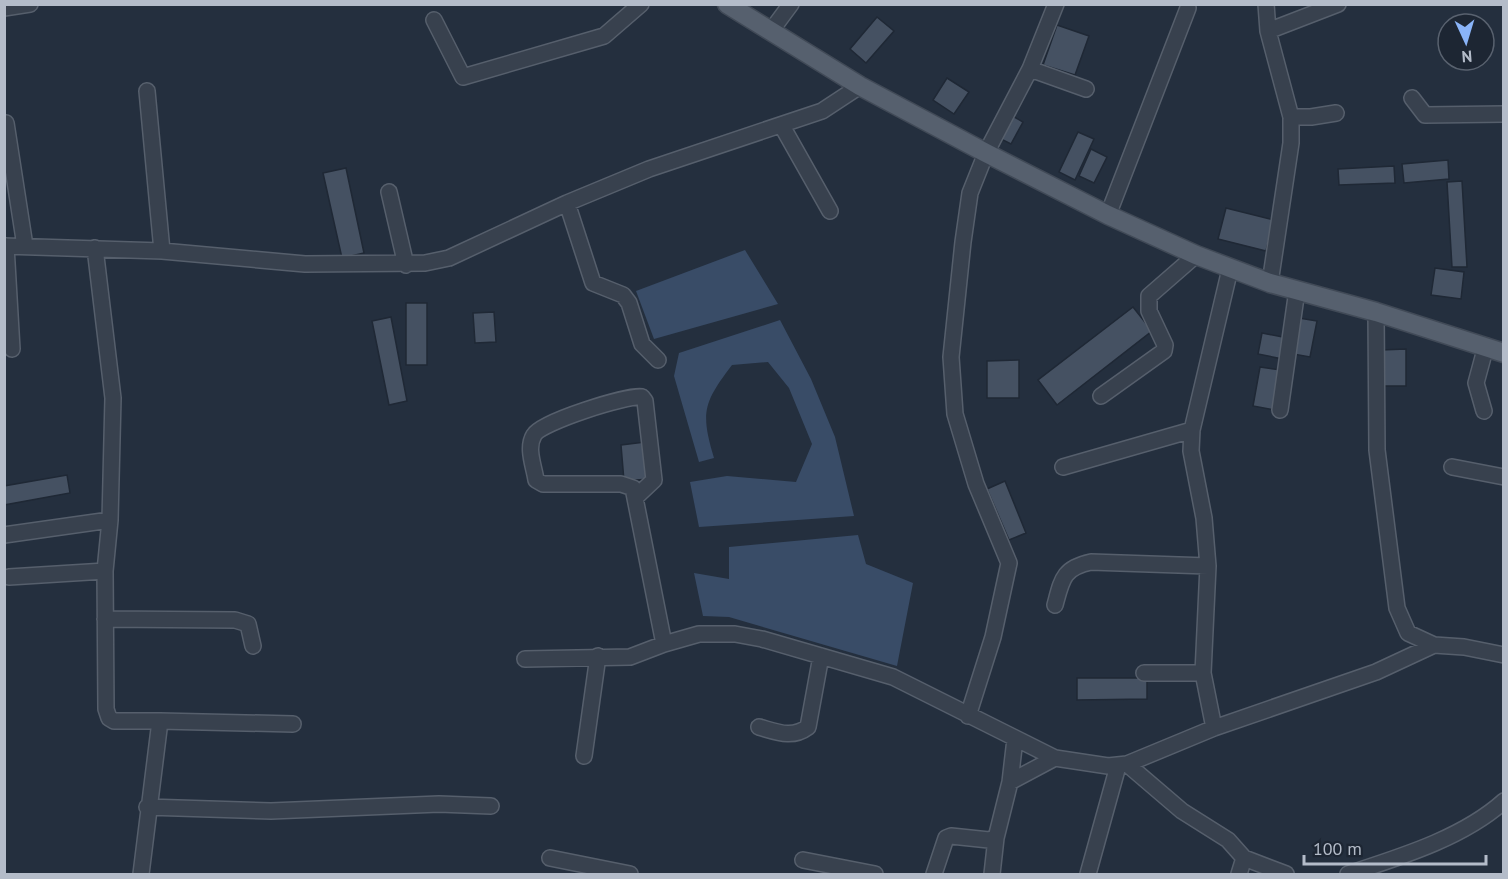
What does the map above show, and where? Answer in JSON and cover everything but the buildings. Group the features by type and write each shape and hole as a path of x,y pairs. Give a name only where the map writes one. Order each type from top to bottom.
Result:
{"main road":[{"path":"727,4 860,86 1108,215 1196,255 1270,283 1376,312 1503,353"}],"street":[{"path":"10,6 30,4"},
{"path":"434,20 463,77 604,36 641,4"},
{"path":"771,31 790,4"},
{"path":"968,716 993,637 1009,563 976,484 955,414 951,357 970,193 986,153 1030,69 1056,4"},
{"path":"1266,4 1268,31 1291,117 1291,143 1270,283"},
{"path":"1268,31 1338,4"},
{"path":"1108,215 1188,8"},
{"path":"1030,69 1086,89"},
{"path":"12,349 5,246 162,251 305,264 406,265 449,258 567,203 649,169 822,111 860,86"},
{"path":"147,91 162,251"},
{"path":"1412,98 1425,115 1503,114"},
{"path":"1291,117 1336,113"},
{"path":"6,123 26,246"},
{"path":"782,126 831,211"},
{"path":"389,192 406,265"},
{"path":"567,203 593,283 623,295 629,303 642,344 658,360"},
{"path":"95,248 112,398 110,520 105,571 106,709 109,718 114,721 293,724"},
{"path":"1101,396 1164,351 1165,345 1147,304 1149,296 1196,255"},
{"path":"1214,729 1203,673 1208,567 1204,518 1191,451 1192,430 1230,269"},
{"path":"1280,410 1297,290"},
{"path":"1376,312 1377,450 1397,609 1408,633 1434,645 1464,647 1503,655"},
{"path":"1484,411 1476,383 1486,346"},
{"path":"636,497 654,480 645,401 642,397 551,421 535,432 530,445 536,480 543,484 621,484 633,488 664,644"},
{"path":"1063,467 1192,430"},
{"path":"1452,467 1503,477"},
{"path":"4,535 110,520"},
{"path":"1054,605 1063,576 1075,566 1092,562 1208,567"},
{"path":"9,577 105,571"},
{"path":"105,619 234,620 248,624 253,646"},
{"path":"525,659 630,657 699,634 735,634 892,677 1055,758 1088,765 1122,765 1214,729 1376,672 1434,645"},
{"path":"584,756 597,656"},
{"path":"759,727 788,735 799,734 808,727 821,656"},
{"path":"1144,673 1203,673"},
{"path":"141,874 147,807 160,721"},
{"path":"992,874 996,838 1010,782 1015,739"},
{"path":"1010,782 1055,758"},
{"path":"1122,765 1182,811 1228,840 1245,858 1286,874"},
{"path":"1088,874 1122,765"},
{"path":"1348,874 1433,842 1487,816 1503,801"},
{"path":"147,807 271,811 439,804 491,806"},
{"path":"934,874 946,838 951,836 989,840 996,838"},
{"path":"550,858 630,874"},
{"path":"1239,874 1245,858"},
{"path":"803,860 875,874"}],"water":[{"path":"745,250 778,304 654,339 636,291"},
{"path":"780,320 811,379 835,437 854,516 699,527 690,482 727,476 796,482 812,444 789,388 768,362 732,365 715,389 707,408 707,429 714,458 699,462 674,376 679,353"},
{"path":"858,535 866,564 913,583 897,666 729,617 703,616 694,573 729,579 729,547"}]}
